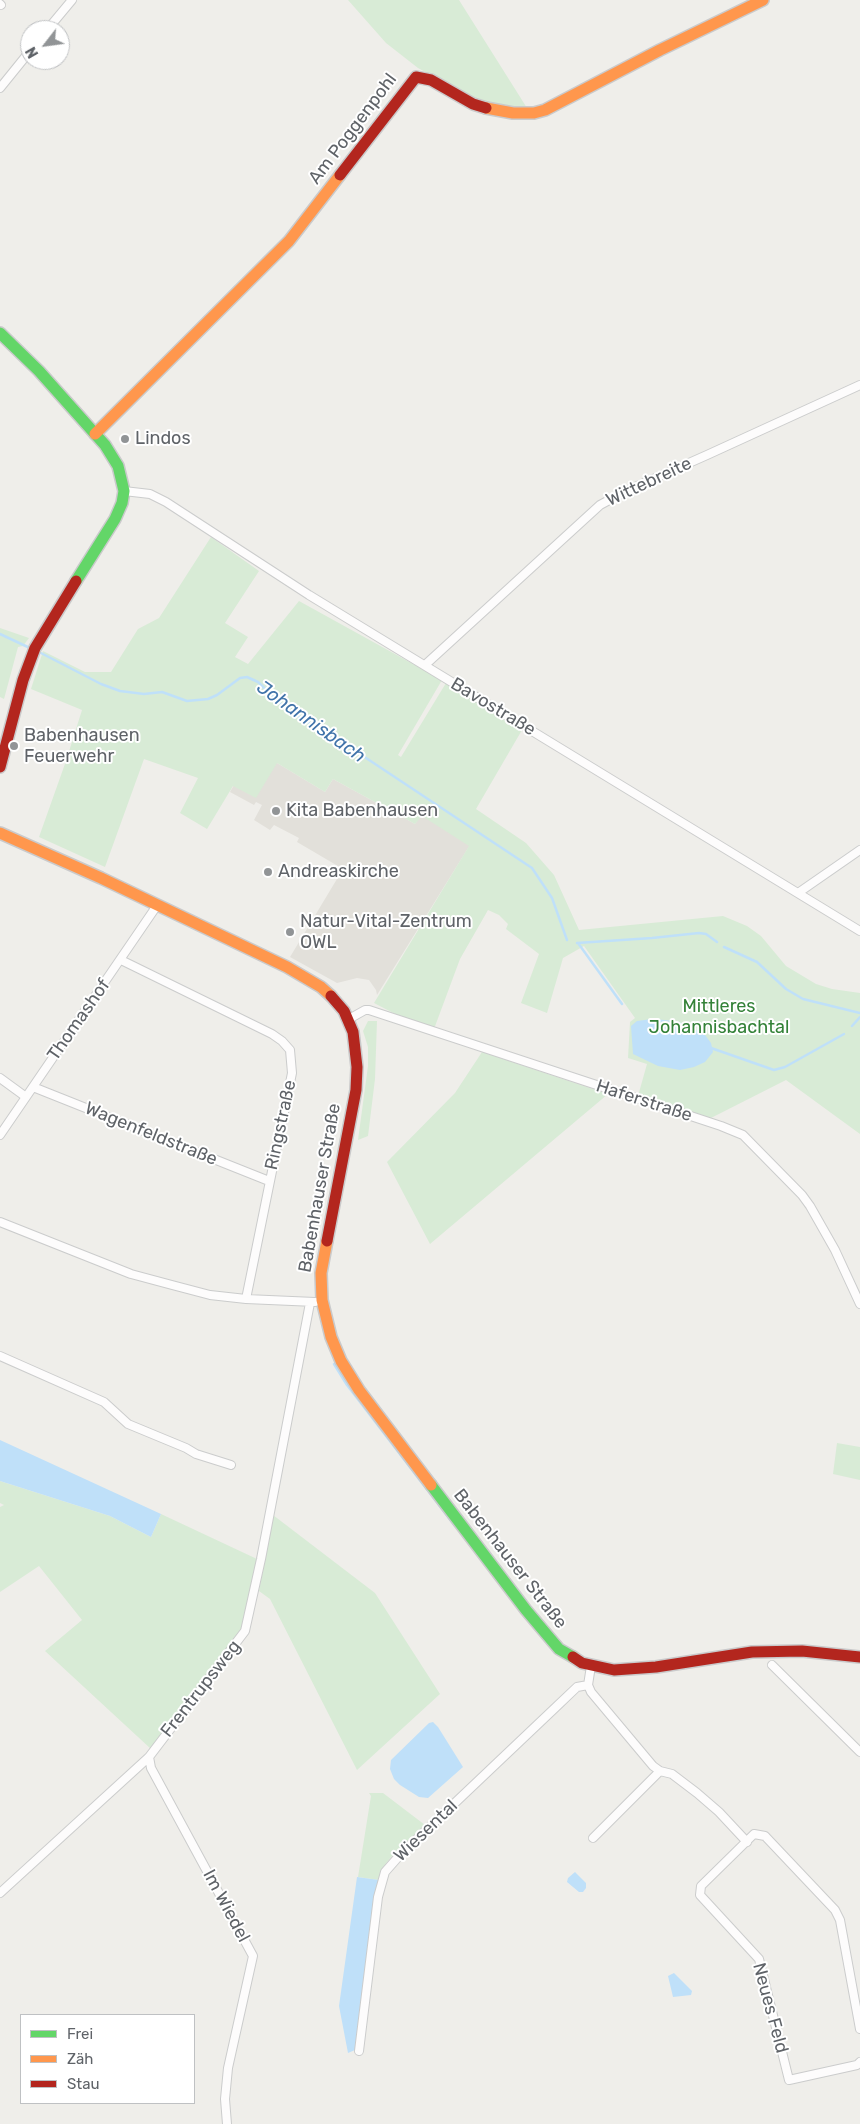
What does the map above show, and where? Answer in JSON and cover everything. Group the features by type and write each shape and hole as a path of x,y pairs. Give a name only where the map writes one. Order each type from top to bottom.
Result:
{"main road":[{"name":"Am Poggenpohl","path":"96,434 289,241 416,77 431,80 474,104 492,110 534,113 546,110 660,50 764,0"},
{"path":"0,334 39,371 96,434 118,466 124,492 122,503 115,519 38,641 31,656 0,767"},
{"name":"Babenhauser Straße","path":"0,833 158,904 307,978 336,1000 349,1019 357,1048 356,1090 321,1266 322,1300 332,1337 341,1361 369,1403 549,1638 565,1654 590,1666 614,1670 627,1670 752,1652 802,1651 860,1657"}],"street":[{"path":"55,20 72,0"},
{"path":"0,88 20,63"},
{"name":"Wittebreite","path":"425,665 600,505 626,491 860,385"},
{"name":"Bavostraße","path":"124,492 150,494 166,502 309,595 860,931"},
{"path":"798,893 860,850"},
{"name":"Thomashof","path":"0,1135 158,904"},
{"name":"Ringstraße","path":"121,960 272,1034 290,1050 292,1073 246,1299"},
{"name":"Haferstraße","path":"349,1019 364,1010 369,1010 721,1126 743,1136 796,1188 810,1206 835,1250 860,1304"},
{"path":"0,1078 26,1096"},
{"name":"Wagenfeldstraße","path":"33,1087 269,1181"},
{"path":"0,1222 136,1276 210,1295 310,1303 322,1300"},
{"name":"Frentrupsweg","path":"0,1893 149,1757 245,1631 261,1559 310,1303"},
{"path":"0,1356 104,1402 128,1424 196,1454 231,1465"},
{"path":"772,1665 860,1752"},
{"path":"590,1666 588,1685 591,1692 653,1766 660,1771 672,1774 697,1793 746,1842 754,1834 765,1836 835,1910 840,1920 860,2029"},
{"name":"Wiesental","path":"359,2051 378,1897 385,1872 400,1855 542,1719 577,1687 588,1685"},
{"name":"Im Wiedel","path":"149,1757 151,1768 253,1956 228,2068 225,2099 227,2124"},
{"path":"593,1838 660,1771"},
{"name":"Neues Feld","path":"746,1842 702,1886 700,1895 759,1959 788,2080 857,2065 860,2062"}],"shaded area":[{"path":"254,749 325,792 333,779 415,824 420,816 424,815 470,845 377,995 369,980 357,978 337,983 290,957 343,869 297,842 299,838 274,825 270,830 254,820 262,805 256,802 254,805 230,792"}],"green space":[{"path":"348,0 459,0 527,108 482,103 418,68 386,43"},
{"name":"Mittleres Johannisbachtal","path":"211,537 259,571 225,623 248,637 235,657 248,664 299,601 442,680 398,755 401,757 446,683 522,730 476,809 526,843 554,875 579,930 723,916 747,926 761,936 786,966 816,984 832,989 860,993 860,1134 786,1080 709,1119 638,1096 647,1064 628,1058 630,1022 635,1018 584,946 563,958 547,1013 521,1003 539,954 506,929 508,924 499,915 488,910 460,959 434,1029 399,1016 374,1003 469,846 422,816 415,824 333,779 325,792 277,763 256,798 233,786 207,829 180,813 198,778 144,759 105,867 39,837 82,710 31,689 43,651 85,672 111,672 138,629 159,618"},
{"path":"0,628 29,638 23,646 18,647 4,699 0,697"},
{"path":"368,1021 377,1021 375,1079 368,1136 358,1140 368,1066 368,1047 363,1031"},
{"path":"482,1052 608,1094 430,1244 387,1162 455,1093"},
{"path":"837,1443 860,1447 860,1480 833,1474"},
{"path":"0,1481 110,1516 151,1537 161,1514 257,1559 243,1629 151,1749 45,1651 82,1620 39,1566 0,1592 0,1507 4,1505 0,1503"},
{"path":"273,1515 375,1593 440,1694 357,1770 270,1599 259,1591"},
{"path":"369,1793 383,1793 425,1825 392,1856 384,1866 379,1880 358,1877 371,1796"}],"water":[{"path":"652,1019 676,1021 690,1026 705,1035 711,1043 713,1052 705,1062 680,1070 658,1066 633,1054 631,1026 637,1021"},
{"path":"0,1440 161,1514 151,1537 110,1516 0,1481"},
{"path":"433,1722 463,1767 428,1798 419,1797 394,1779 390,1769 391,1760 429,1723"},
{"path":"575,1872 586,1883 586,1888 583,1892 579,1892 567,1882 568,1878"},
{"path":"357,1877 379,1880 375,1892 355,2050 348,2053 339,2006"},
{"path":"674,1973 692,1991 691,1995 673,1997 668,1976"}],"waterway":[{"name":"Johannisbach","path":"0,634 32,649"},
{"name":"Johannisbach","path":"37,651 101,684 120,691 144,694 162,692 187,701 208,699 217,695 240,678 247,677 258,682 282,705 296,715 357,752 532,868 552,898 567,940"},
{"path":"577,943 699,933 706,934 717,942"},
{"name":"Johannisbach","path":"578,943 622,1004"},
{"path":"724,947 757,962 786,989 803,999 860,1013"},
{"name":"Johannisbach","path":"852,1026 860,1017"},
{"name":"Johannisbach","path":"711,1048 774,1070 785,1067 844,1034"},
{"path":"334,1364 347,1385 455,1526"}],"traffic: fast":[{"path":"0,333 39,371 105,445 118,466 124,491 122,503 115,519 76,581"},
{"path":"431,1485 526,1610 559,1649 573,1657"}],"traffic: slow":[{"path":"486,108 513,113 534,113 545,110 660,50 763,0"},
{"path":"95,434 289,241 340,175"},
{"path":"0,833 101,878 287,967 321,987 331,996"},
{"path":"327,1241 321,1273 322,1300 331,1337 341,1361 359,1390 431,1485"}],"traffic: jam":[{"path":"340,175 416,77 431,80 473,104 486,108"},
{"path":"0,767 23,680 35,648 76,581"},
{"path":"327,1241 356,1090 357,1067 353,1032 344,1011 331,996"},
{"path":"573,1657 582,1663 614,1670 656,1667 752,1652 802,1651 860,1657"}],"place":[{"name":"Lindos","path":"125,439"},
{"name":"Babenhausen Feuerwehr","path":"14,746"},
{"name":"Kita Babenhausen","path":"276,811"},
{"name":"Andreaskirche","path":"268,872"},
{"name":"Natur-Vital-Zentrum OWL","path":"290,932"}]}
